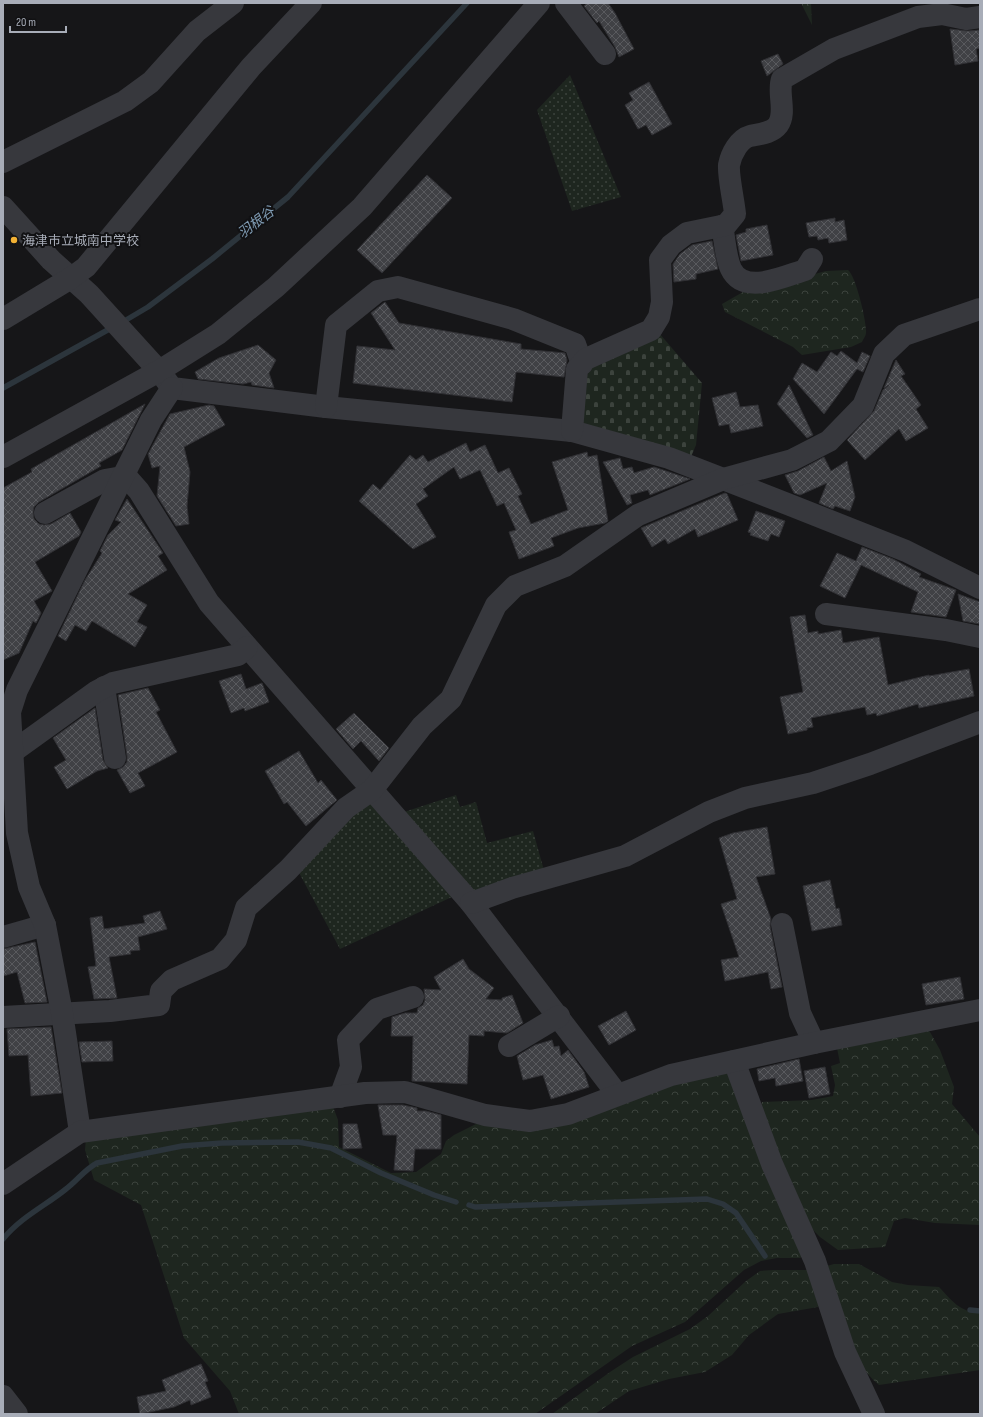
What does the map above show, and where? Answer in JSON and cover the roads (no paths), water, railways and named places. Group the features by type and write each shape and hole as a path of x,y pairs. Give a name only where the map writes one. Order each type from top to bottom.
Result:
{"street":[{"path":"3,162 125,101 150,82 197,31 233,3"},
{"path":"3,319 71,278 86,267 251,68 311,3"},
{"path":"3,457 160,373 218,334 276,287 362,207 539,3"},
{"path":"566,3 605,54"},
{"path":"572,430 577,370 586,359 651,330 659,317 662,302 660,260 671,245 687,233 726,225 735,214 729,165 736,147 746,137 773,131 779,124 782,115 779,87 782,79 834,49 918,17 942,14 966,19 980,17"},
{"path":"3,207 51,260 89,294 160,373 326,407 572,430 669,458 906,552 980,588"},
{"path":"722,226 730,267 734,274 751,283 765,282 805,270 812,259"},
{"path":"326,407 336,325 378,291 398,287 513,319 575,344 582,364"},
{"path":"3,1017 110,1011 159,1005 161,992 172,980 220,959 236,940 246,908 288,870 346,808 372,790 422,726 451,699 496,604 515,586 565,566 638,515 723,479 792,460 829,441 864,406 884,354 904,335 980,309"},
{"path":"80,1132 62,1013 45,925 29,887 10,834 10,712 17,690 151,420 160,373"},
{"path":"45,513 105,480 123,476"},
{"path":"123,476 139,491 209,603 471,903 559,1016 617,1094"},
{"path":"826,614 946,630 980,637"},
{"path":"11,753 104,688 132,678 238,655 247,647"},
{"path":"104,688 115,758"},
{"path":"471,903 512,888 625,856 709,812 745,798 813,783 870,764 980,722"},
{"path":"782,924 800,1013 814,1043"},
{"path":"3,937 45,925"},
{"path":"340,1097 351,1066 348,1040 377,1009 413,997"},
{"path":"3,1184 80,1132 340,1097 405,1092 485,1115 530,1121 568,1114 617,1094 671,1075 814,1043 980,1010"},
{"path":"509,1046 559,1016"},
{"path":"734,1061 772,1164 815,1261 845,1352 874,1414"},
{"path":"3,1396 17,1414"}],"waterway":[{"name":"羽根谷","path":"121,323 148,307 212,259 288,197 467,3"},
{"name":"羽根谷","path":"3,388 113,327"},
{"path":"3,1239 17,1224 74,1183 88,1169 97,1163 182,1146 222,1143 298,1142 331,1148 381,1173 434,1195 456,1202"},
{"path":"469,1205 475,1207 707,1199 723,1204 736,1213 765,1256"},
{"path":"970,1310 980,1311"}],"place":[{"name":"海津市立城南中学校","path":"14,240"}]}
